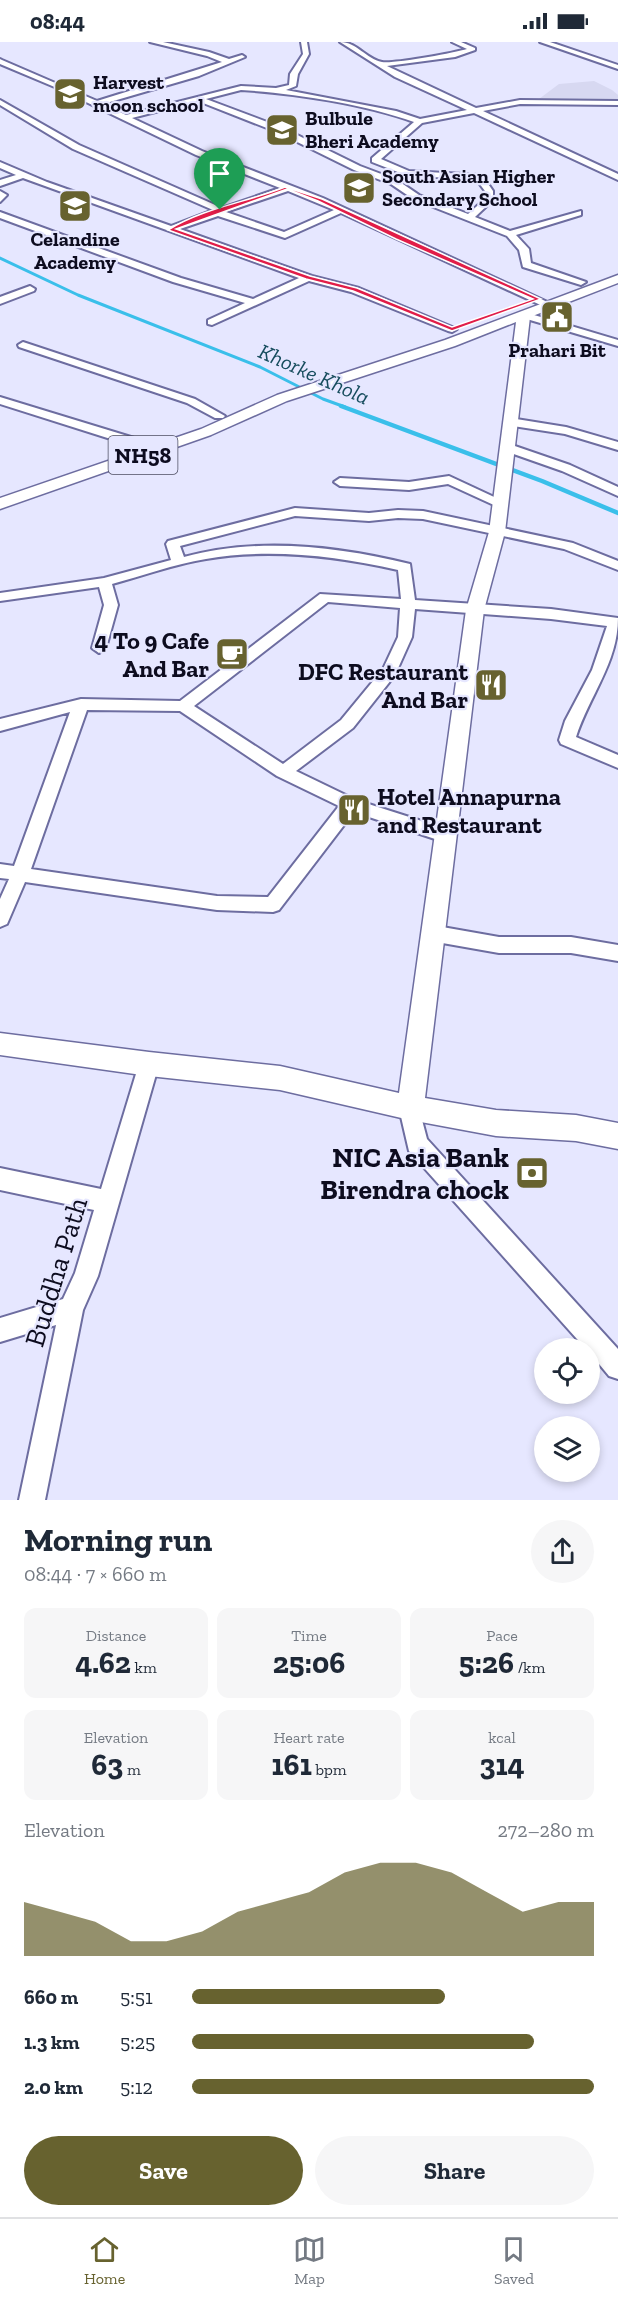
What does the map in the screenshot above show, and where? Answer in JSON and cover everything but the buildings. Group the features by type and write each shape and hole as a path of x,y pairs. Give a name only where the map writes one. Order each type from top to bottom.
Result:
{"main road":[{"name":"NH58","path":"310,387 452,329 618,269"},
{"name":"NH58","path":"0,492 219,416 501,325 618,279"},
{"path":"410,1108 431,933 447,836 476,610 497,532 524,315"},
{"path":"486,318 501,325"},
{"name":"NH58","path":"0,504 206,432 276,398"},
{"path":"0,1044 149,1064 280,1078 410,1108 496,1123 576,1128 618,1136"}],"street":[{"path":"153,42 209,54 230,62"},
{"path":"276,90 292,86 294,74 306,54 304,42"},
{"path":"343,42 398,75 618,177"},
{"path":"383,64 455,55 473,49 455,42"},
{"path":"543,42 618,67"},
{"path":"97,103 242,57"},
{"path":"0,61 97,103 199,153 340,210 551,306"},
{"path":"127,117 241,88 276,90 396,113 419,121 520,102 618,103"},
{"path":"201,100 280,130 357,168 393,182 416,197 510,234 524,249 526,265 581,282"},
{"path":"0,102 76,147 218,211 285,235 340,210"},
{"path":"419,121 375,160 408,173 479,177 489,191 489,200 468,219"},
{"path":"0,165 171,230 308,278 355,290 452,329"},
{"path":"0,183 24,175"},
{"path":"171,230 218,211 264,198 287,188"},
{"path":"0,194 3,195 0,199"},
{"path":"510,234 578,213"},
{"path":"0,215 177,280 255,303"},
{"path":"212,322 308,278"},
{"path":"0,301 30,289"},
{"path":"524,315 618,343"},
{"path":"22,345 191,401 219,416"},
{"path":"0,400 140,444"},
{"path":"510,422 566,431 618,446"},
{"path":"509,448 566,468 618,492"},
{"path":"340,482 409,486 450,480 501,503"},
{"path":"178,561 173,544 217,530 295,513 369,517 398,514 423,515 568,546 618,566"},
{"path":"0,597 104,582 205,555 276,550 346,554 405,567 408,603 405,637 390,671 347,724 283,772"},
{"path":"99,648 111,605 104,582"},
{"path":"183,706 325,597 551,614 616,624 600,670 573,721 567,740 618,762"},
{"path":"0,919 20,874 81,704"},
{"path":"0,725 81,704 183,706 283,772 350,804 447,836"},
{"path":"0,871 109,889 217,903 273,905 350,804"},
{"path":"431,933 499,945 571,945 618,953"},
{"name":"Buddha Path","path":"28,1498 71,1308 86,1276 149,1064"},
{"path":"410,1108 417,1144 618,1367"},
{"path":"0,1179 109,1202"},
{"path":"0,1330 71,1308"}],"shaded area":[{"path":"594,81 612,90 618,95 618,100 539,99 559,84"}],"waterway":[{"name":"Khorke Khola","path":"0,258 78,295 260,367 323,399 345,407"},
{"name":"Khorke Khola","path":"341,406 542,481 618,513"}],"place":[{"name":"Harvest moon school","path":"70,94"},
{"name":"Bulbule Bheri Academy","path":"282,130"},
{"name":"South Asian Higher Secondary School","path":"359,188"},
{"name":"Celandine Academy","path":"75,206"},
{"name":"Prahari Bit","path":"557,317"},
{"name":"4 To 9 Cafe And Bar","path":"232,654"},
{"name":"DFC Restaurant And Bar","path":"491,685"},
{"name":"Hotel Annapurna and Restaurant","path":"354,810"},
{"name":"NIC Asia Bank Birendra chock","path":"532,1173"}],"route":[{"path":"287,188 320,200 398,238 538,299 452,329 355,290 308,278 171,230 220,210 264,198 287,188"}]}
